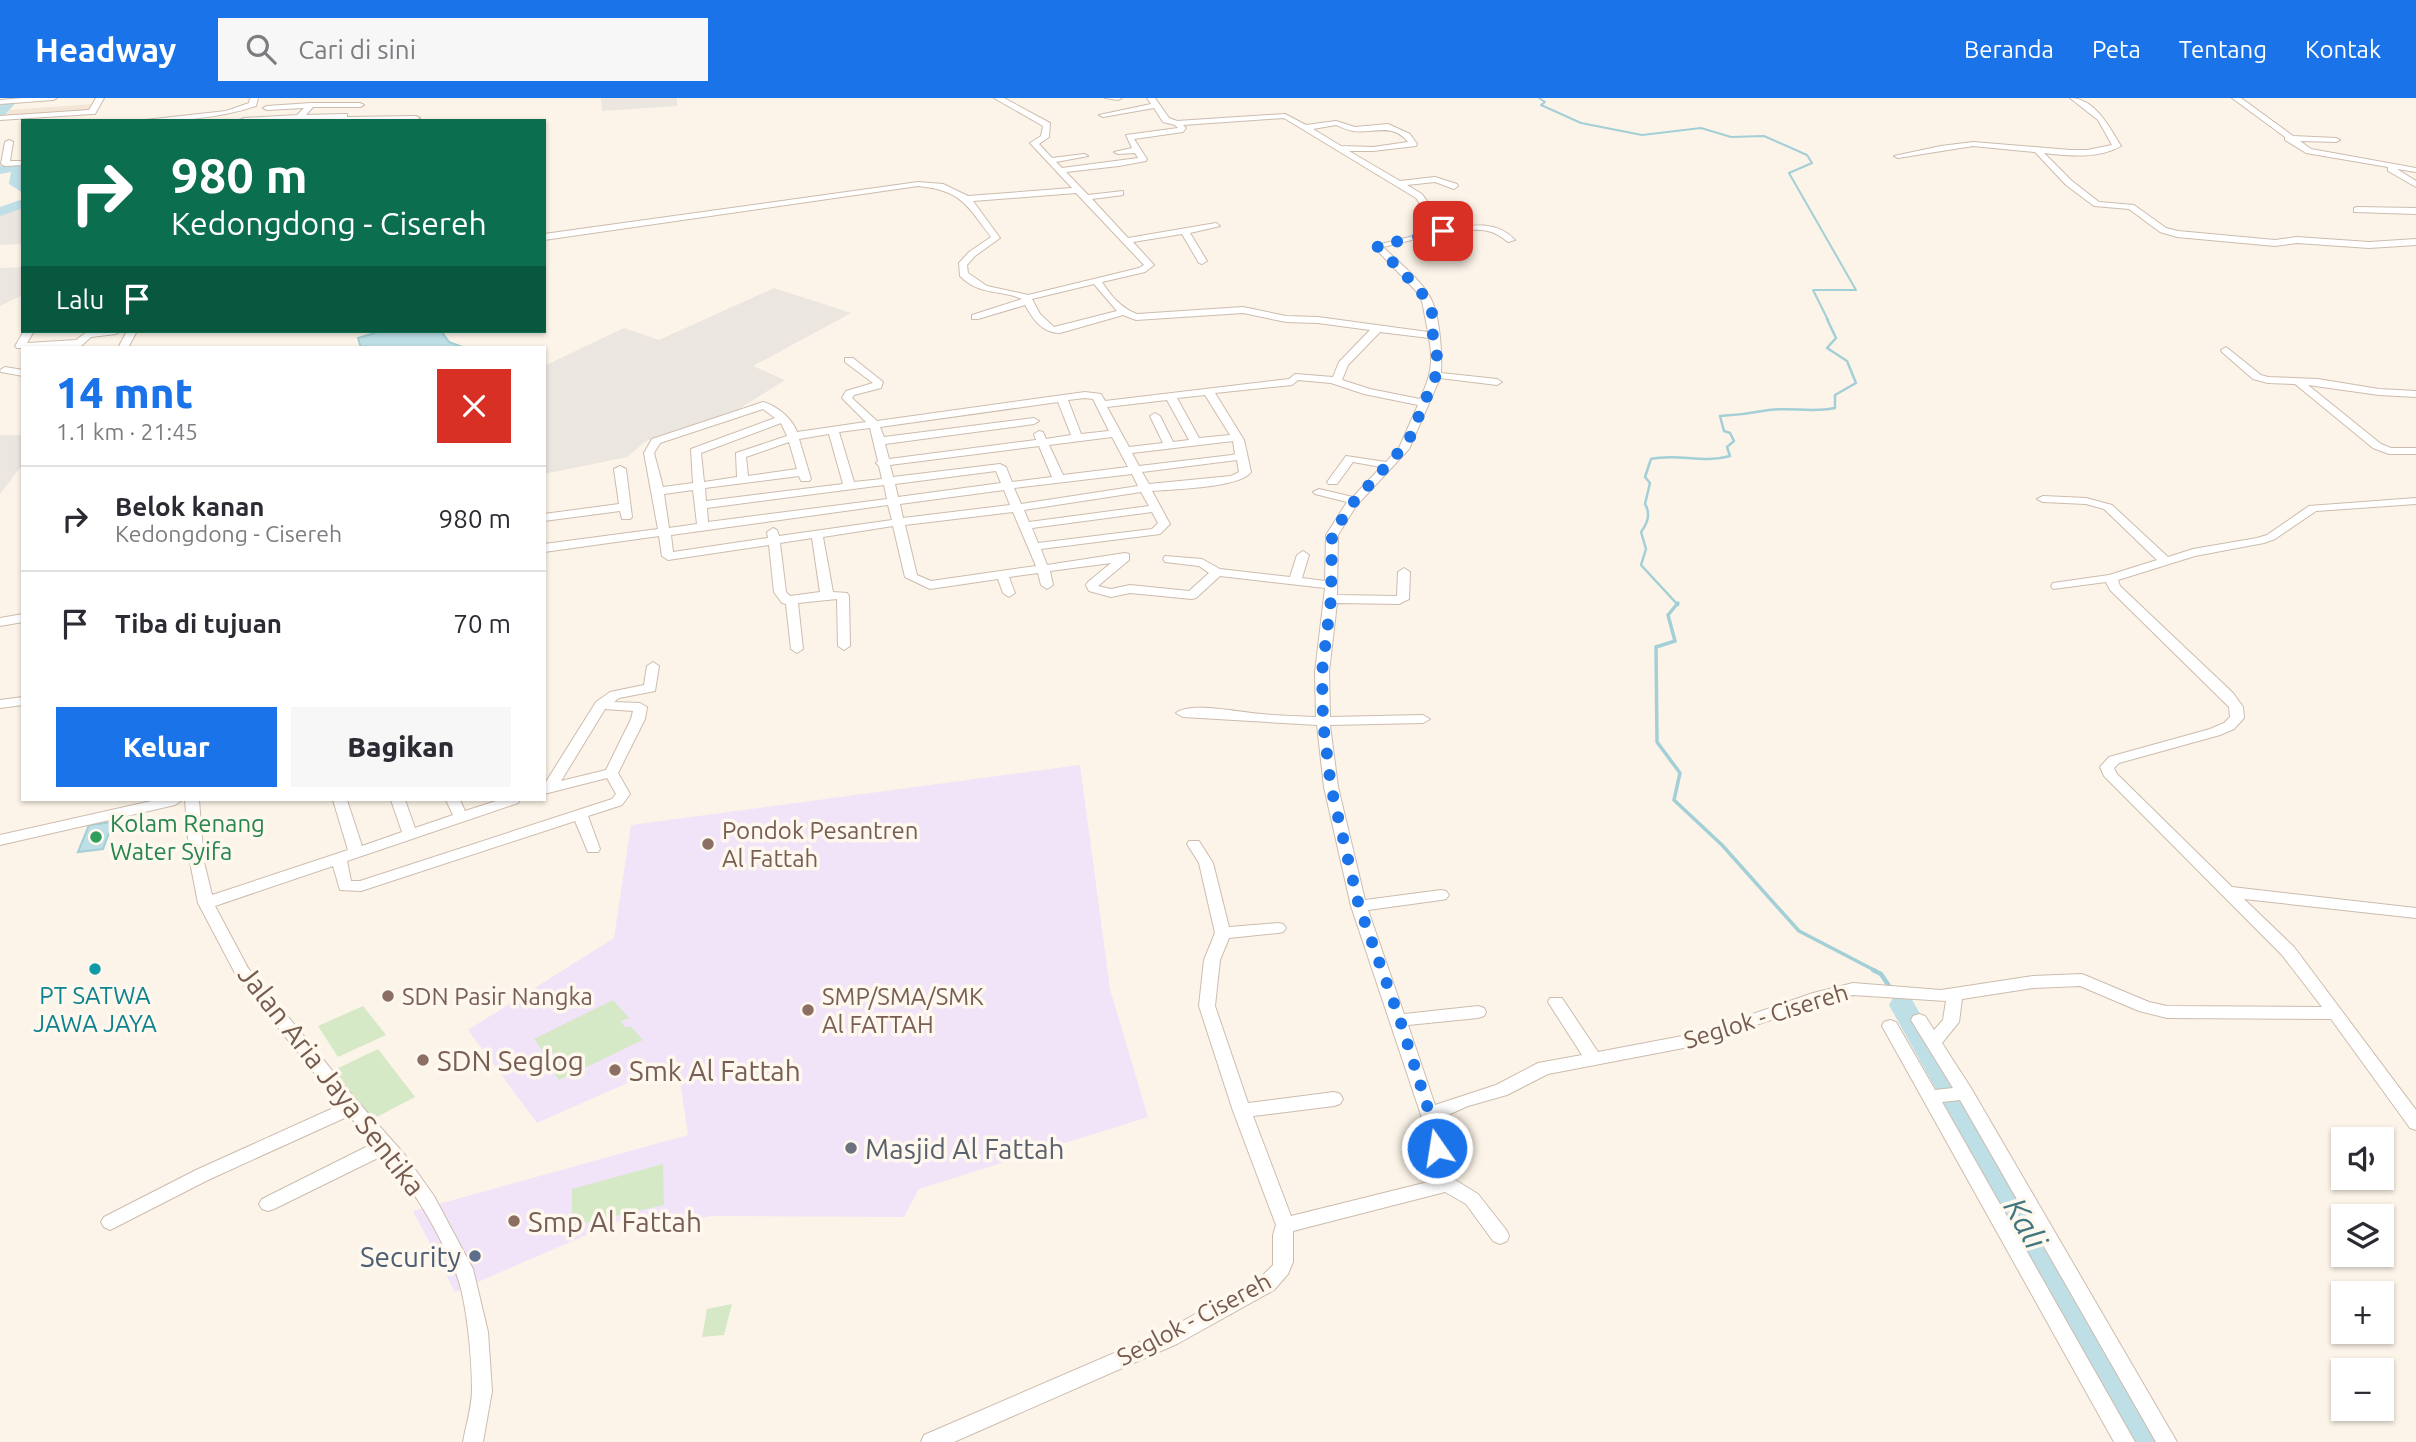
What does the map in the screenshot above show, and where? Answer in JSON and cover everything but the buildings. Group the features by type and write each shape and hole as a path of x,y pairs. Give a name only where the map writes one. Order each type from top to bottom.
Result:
{"street":[{"path":"9,102 53,98"},
{"path":"167,119 240,110 253,104 254,98"},
{"path":"339,119 372,98"},
{"path":"975,317 1026,299 1148,267 1076,190 1062,170 1034,143 1045,137 1047,125 998,98"},
{"path":"1109,98 1118,98"},
{"path":"1898,156 1973,144 2038,151 2094,151 2117,146 2101,119 2074,98"},
{"path":"2236,98 2309,152 2416,170"},
{"path":"1103,115 1154,101 1166,120 1177,123 1279,115 1419,196 1442,232"},
{"path":"9,102 96,104"},
{"path":"0,118 9,102"},
{"path":"0,118 96,104"},
{"path":"85,119 96,104"},
{"path":"300,117 311,105"},
{"path":"267,108 360,105"},
{"path":"282,119 416,118"},
{"path":"1062,170 1143,159 1136,150 1138,147 1129,137 1180,130 1182,128 1177,123"},
{"path":"1305,128 1336,123 1354,128 1388,126 1407,136 1413,144 1373,149 1338,147"},
{"path":"0,126 21,125"},
{"path":"2288,138 2336,139"},
{"path":"9,142 5,164 21,163"},
{"path":"1118,152 1136,150"},
{"path":"2038,151 2069,183 2097,204 2131,207 2163,230 2177,234 2275,243 2297,240 2369,245 2416,242"},
{"path":"1052,160 1084,156"},
{"path":"2387,166 2416,185"},
{"path":"1400,184 1428,180 1445,181 1454,186"},
{"path":"546,236 918,184 940,186 967,199 996,238 972,254 962,265 962,274 979,289 1009,291 1026,299 1044,325 1056,331 1125,312"},
{"path":"967,199 1076,190"},
{"path":"1084,198 1120,193"},
{"path":"2357,210 2416,211"},
{"path":"1125,241 1216,226"},
{"path":"1194,844 1207,866 1223,933 1212,960 1207,1006 1241,1111 1285,1225 1438,1187 1444,1182 1445,1173 1430,1124 1430,1115 1400,1020 1359,906 1331,787 1323,722 1322,672 1330,592 1332,535 1356,501 1408,442 1436,375 1437,352 1432,313 1427,301 1419,289 1377,246 1442,232 1490,227 1499,230 1511,240"},
{"path":"1184,231 1202,261"},
{"path":"1097,282 1110,300 1136,317 1243,310 1286,319 1318,320 1433,336"},
{"path":"1333,380 1337,380 1343,364 1377,329"},
{"path":"26,346 19,345 28,333"},
{"path":"76,346 91,333"},
{"path":"2226,350 2258,377 2416,394"},
{"path":"849,360 878,382 877,386 847,396 874,424 881,441 883,463 900,522 911,577 920,583 930,584 1125,557"},
{"path":"5,370 21,373"},
{"path":"1436,375 1497,382"},
{"path":"1101,405 1292,382 1295,377 1333,380 1368,392 1424,403"},
{"path":"2297,381 2377,446 2389,451 2416,451"},
{"path":"808,491 795,435 769,406 763,405 656,441 649,453 668,556 817,533 1239,477 1245,471 1236,437 1221,416 1209,391"},
{"path":"743,480 740,455 795,435 1094,395 1164,524 1156,532 1032,547"},
{"path":"1170,396 1196,442"},
{"path":"1062,399 1077,439"},
{"path":"1028,403 1059,479"},
{"path":"1155,416 1170,444"},
{"path":"702,526 694,456 697,448 782,419"},
{"path":"881,441 1034,421"},
{"path":"833,429 849,486"},
{"path":"883,463 1115,433"},
{"path":"1125,451 1236,437"},
{"path":"993,449 1043,568 1047,585"},
{"path":"546,548 1241,456"},
{"path":"1333,481 1350,458 1387,465"},
{"path":"701,505 1000,467"},
{"path":"546,518 625,512 620,469"},
{"path":"658,491 803,472"},
{"path":"1320,492 1356,501"},
{"path":"2043,499 2086,501 2108,507 2165,561"},
{"path":"2057,586 2111,578 2206,550 2271,537 2312,508 2416,500"},
{"path":"1024,526 1156,508"},
{"path":"772,518 780,592 786,600 842,596 844,646"},
{"path":"817,533 827,595"},
{"path":"1119,536 1125,557"},
{"path":"2206,550 2223,561"},
{"path":"1295,581 1303,555"},
{"path":"1125,557 1092,585 1093,588 1111,593 1130,589 1192,595 1217,572"},
{"path":"1169,559 1202,563 1217,572 1295,581 1330,592 1399,600 1402,598 1404,572"},
{"path":"1002,574 1009,593"},
{"path":"2111,578 2114,587 2228,696 2236,707 2237,718 2229,726 2215,732 2114,760 2107,767 2119,784 2288,951 2416,1123"},
{"path":"792,600 797,649"},
{"path":"0,622 21,618"},
{"path":"547,789 601,705 615,695 650,688 653,666"},
{"path":"3,707 21,702"},
{"path":"601,705 641,709 611,773"},
{"path":"1183,713 1209,712 1234,718 1323,722 1423,719"},
{"path":"547,789 611,773"},
{"path":"339,857 345,886 361,886 621,798 623,794 611,773"},
{"path":"0,840 171,801"},
{"name":"Jalan Aria Jaya Sentika","path":"192,801 197,862 206,903 242,971 352,1107 399,1160 428,1201 466,1275 478,1332 482,1391 473,1442"},
{"path":"340,801 356,851"},
{"path":"398,801 410,835"},
{"path":"453,801 461,817"},
{"path":"206,903 510,801"},
{"path":"580,814 593,849"},
{"path":"2231,892 2416,913"},
{"path":"1359,906 1441,895"},
{"path":"1223,933 1278,928"},
{"name":"Seglok - Cisereh","path":"1430,1115 1501,1090 1544,1068 1699,1039 1837,991 1871,988 1941,996 2072,979 2104,987 2145,1007 2166,1012 2336,1013"},
{"path":"1934,1042 1944,1034 1951,1022 1955,994"},
{"path":"1556,1002 1594,1059"},
{"path":"1400,1020 1478,1012"},
{"path":"1919,1020 1934,1042 1948,1094 2125,1442"},
{"path":"1890,1026 1948,1094 2167,1442"},
{"path":"1241,1111 1334,1099"},
{"path":"110,1222 202,1175 352,1107"},
{"path":"268,1204 385,1146"},
{"path":"1444,1182 1472,1199 1500,1236"},
{"name":"Seglok - Cisereh","path":"931,1442 1170,1338 1267,1284 1281,1272 1285,1262 1282,1234 1285,1225"}],"shaded area":[{"path":"601,98 677,98 677,106 602,111"},
{"path":"92,104 87,111 3,117 10,110"},
{"path":"21,205 21,244 0,245 0,213"},
{"path":"21,267 21,296 0,306 0,268"},
{"path":"774,288 851,313 753,366 785,380 734,412 646,441 627,457 546,474 546,365 624,328 659,340"},
{"path":"0,435 21,435 21,467 0,494"},
{"name":"SMP/SMA/SMK Al FATTAH","path":"1080,765 1110,989 1148,1117 919,1189 904,1217 712,1216 680,1221 643,1215 614,1223 455,1292 413,1211 688,1135 677,1061 537,1123 468,1030 614,938 631,825"}],"green space":[{"path":"613,1000 629,1018 621,1021 625,1028 630,1026 643,1040 559,1080 548,1065 559,1060 553,1052 546,1055 534,1039"},
{"path":"363,1006 386,1035 338,1057 318,1026"},
{"path":"378,1049 415,1097 373,1119 334,1070"},
{"path":"663,1164 664,1205 572,1226 572,1189"},
{"path":"732,1304 724,1335 702,1337 707,1309"}],"water":[{"path":"375,333 442,333 449,342 460,346 360,346 358,338"},
{"name":"Kolam Renang Water Syifa","path":"113,822 103,849 78,852 89,825"}],"waterway":[{"path":"0,113 14,98"},
{"path":"1539,98 1545,102 1541,105 1581,123 1642,135 1701,128 1731,137 1764,136 1807,155 1812,163 1789,173 1856,290 1813,290 1828,320"},
{"path":"0,170 14,167 18,170 16,184 21,188"},
{"path":"0,212 21,204"},
{"path":"1677,604 1641,565 1646,549 1641,532 1648,518 1645,504 1650,483 1645,477 1651,459 1710,459 1730,456 1727,447 1734,441 1730,433 1724,431 1720,416 1777,409 1835,408 1835,395 1856,383 1847,361 1827,348 1836,338 1827,319"},
{"path":"1677,604 1668,615 1675,641 1656,647 1657,742 1680,773 1674,800 1722,845 1799,931 1876,971"},
{"path":"1873,970 1881,974 1891,989"},
{"path":"1896,995 1902,1005"},
{"name":"Kali","path":"1902,1005 2150,1442"}],"place":[{"name":"Kolam Renang Water Syifa","path":"96,837"},
{"name":"Pondok Pesantren Al Fattah","path":"708,844"},
{"name":"PT SATWA JAWA JAYA","path":"95,969"},
{"name":"SDN Pasir Nangka","path":"388,996"},
{"name":"SMP/SMA/SMK Al FATTAH","path":"808,1010"},
{"name":"SDN Seglog","path":"423,1060"},
{"name":"Smk Al Fattah","path":"615,1070"},
{"name":"Masjid Al Fattah","path":"851,1148"},
{"name":"Smp Al Fattah","path":"514,1221"},
{"name":"Security","path":"475,1256"}],"route":[{"path":"1437,1148 1430,1115 1400,1020 1359,906 1331,787 1323,722 1322,672 1329,627 1332,535 1352,504 1404,449 1436,375 1437,352 1432,331 1432,313 1427,301 1419,289 1377,246 1443,231"}]}
